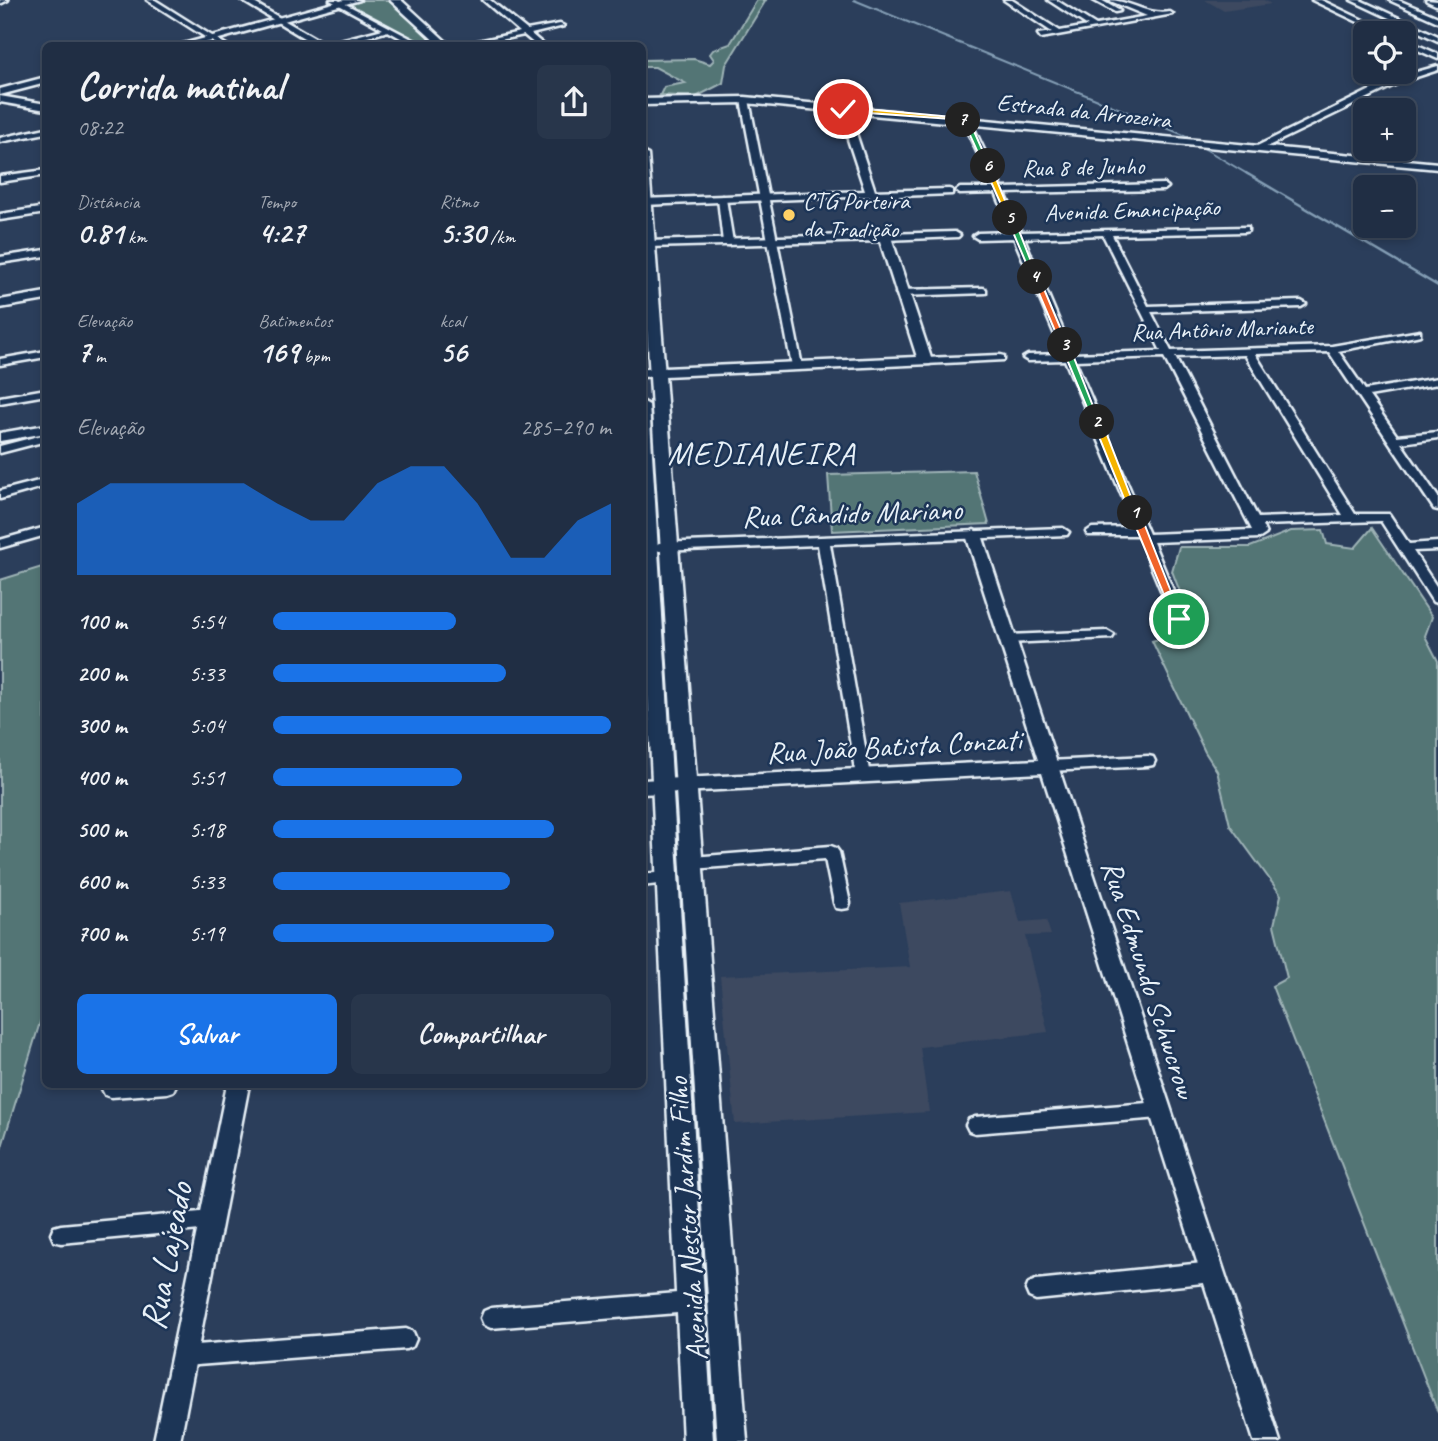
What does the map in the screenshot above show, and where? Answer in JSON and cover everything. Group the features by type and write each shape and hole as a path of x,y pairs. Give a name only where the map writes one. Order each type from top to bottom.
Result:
{"main road":[{"path":"195,42 337,2 355,0"},
{"path":"395,0 442,42"},
{"path":"1,94 42,81"},
{"path":"1,94 42,106"},
{"name":"Estrada da Arrozeira","path":"646,102 745,100 1438,166"},
{"name":"Avenida Nestor Jardim Filho","path":"646,266 654,547 652,786 668,878 698,1441"},
{"path":"0,304 42,297"},
{"name":"Avenida Nestor Jardim Filho","path":"646,452 654,547 686,785 732,1441"},
{"path":"671,945 697,943"},
{"path":"685,1210 716,1209"},
{"path":"695,1380 727,1377"}],"street":[{"path":"150,0 219,42"},
{"path":"244,0 318,42"},
{"path":"486,0 537,42"},
{"path":"1008,1 1018,0"},
{"path":"1051,0 1096,27"},
{"path":"1097,0 1133,21"},
{"path":"1111,0 1155,17"},
{"path":"1319,2 1341,0"},
{"path":"1331,8 1372,0"},
{"path":"1392,0 1438,20"},
{"path":"1429,0 1438,4"},
{"path":"1008,1 1059,33"},
{"path":"1357,1 1438,39"},
{"path":"337,2 415,42"},
{"path":"1319,2 1360,21"},
{"path":"1041,36 1170,15"},
{"path":"479,42 561,26"},
{"path":"340,42 389,29"},
{"path":"1416,47 1438,57"},
{"path":"1255,149 1398,80 1438,68"},
{"path":"1422,71 1438,73"},
{"path":"745,100 797,366"},
{"path":"843,109 871,194"},
{"path":"966,120 999,190 1179,619"},
{"path":"0,140 42,131"},
{"path":"0,178 42,173"},
{"name":"Rua 8 de Junho","path":"960,191 1164,187"},
{"path":"646,202 949,191"},
{"path":"722,199 728,242"},
{"path":"0,217 42,211"},
{"name":"Avenida Emancipação","path":"978,236 1245,229"},
{"path":"1092,532 1260,534 1106,233"},
{"path":"646,244 955,235"},
{"path":"885,237 925,361"},
{"path":"0,260 42,254"},
{"path":"901,293 983,291"},
{"path":"1146,309 1301,304"},
{"name":"Rua Antônio Mariante","path":"1028,358 1332,349 1416,333"},
{"path":"1332,349 1394,440 1434,492 1438,506"},
{"path":"1248,351 1352,519"},
{"path":"0,362 42,355"},
{"path":"650,372 1000,358"},
{"path":"1362,394 1438,381"},
{"path":"0,400 42,393"},
{"path":"0,437 42,430"},
{"path":"1394,440 1438,435"},
{"path":"0,450 42,438"},
{"path":"0,495 42,483"},
{"path":"1254,522 1385,517 1438,599"},
{"path":"0,544 42,532"},
{"name":"Rua Cândido Mariano","path":"654,547 1063,532"},
{"name":"Rua Edmundo Schwcrow","path":"974,535 1268,1441"},
{"path":"823,541 863,776"},
{"path":"1404,548 1438,546"},
{"path":"1008,639 1107,635"},
{"name":"Rua João Batista Conzati","path":"652,786 1148,761"},
{"path":"692,863 831,852 842,903"},
{"path":"646,880 668,878"},
{"path":"111,1089 125,1088"},
{"name":"Rua Lajeado","path":"167,1441 237,1088"},
{"path":"975,1125 1160,1110"},
{"path":"61,1234 211,1220"},
{"path":"1036,1290 1213,1272"},
{"path":"491,1318 690,1302"},
{"path":"184,1356 406,1339"}],"shaded area":[{"path":"1205,0 1264,0 1271,4 1224,11"},
{"path":"1011,891 1020,922 1046,920 1051,935 1025,936 1048,1032 920,1047 929,1112 735,1124 720,976 910,967 899,903"}],"green space":[{"path":"363,0 388,0 432,40 420,42 345,5"},
{"path":"757,0 766,0 726,65 723,83 696,97 660,95 664,87 685,83 655,67 646,67 646,60 694,59 710,64 714,60 710,54 713,50 730,44"},
{"path":"974,471 989,524 832,531 828,475"},
{"path":"1372,528 1432,617 1425,636 1438,661 1438,1413 1272,986 1287,978 1274,925 1281,895 1230,825 1217,771 1205,752 1152,641 1194,629 1172,571 1179,547 1250,547 1291,531 1323,530 1327,544 1355,548"},
{"path":"42,567 42,1016 0,1153 0,580"}],"waterway":[{"path":"854,0 1191,138"},
{"path":"1200,146 1249,175"},
{"path":"1246,173 1438,286"}],"place":[{"name":"CTG Porteira da Tradição","path":"789,215"}],"district":[{"name":"MEDIANEIRA","path":"762,453"}],"route":[{"path":"843,109 966,120 999,190 1179,619"}]}
